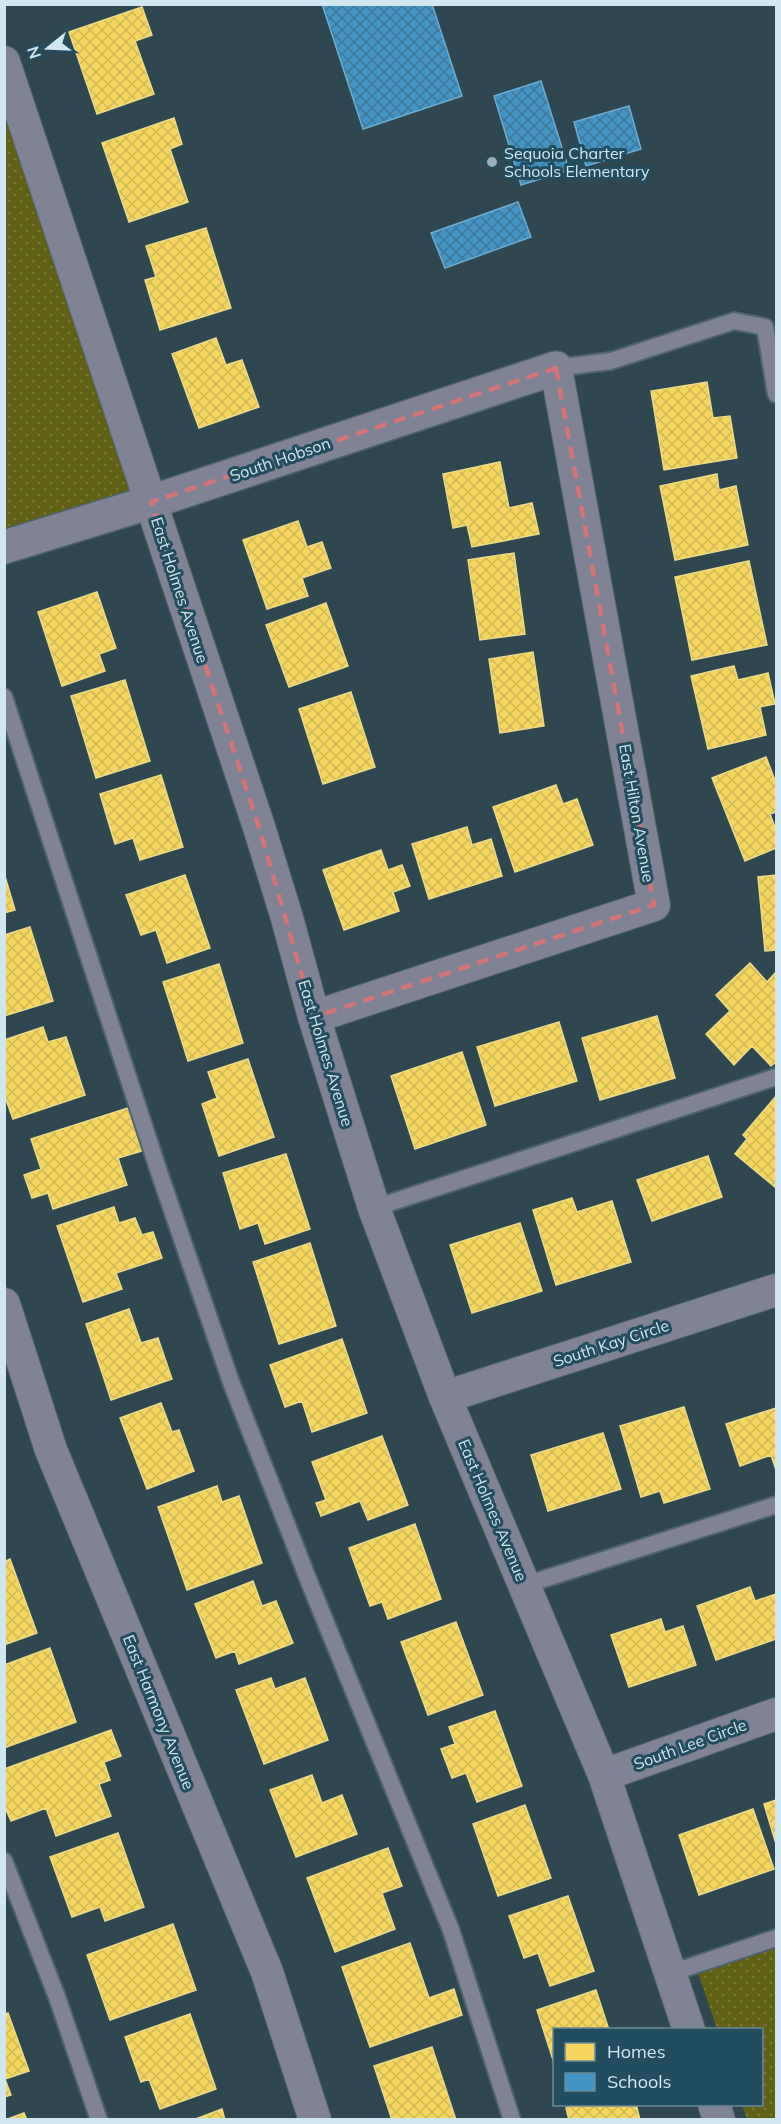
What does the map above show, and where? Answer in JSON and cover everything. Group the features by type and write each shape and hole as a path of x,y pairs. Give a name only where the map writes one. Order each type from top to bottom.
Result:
{"street":[{"name":"East Holmes Avenue","path":"4,62 259,826 314,1017 374,1208 445,1397 604,1775 688,2028"},
{"name":"South Hobson","path":"4,547 151,502 556,369"},
{"name":"East Hilton Avenue","path":"314,1017 654,906 556,369"},
{"name":"South Kay Circle","path":"445,1397 777,1290"},
{"name":"East Harmony Avenue","path":"4,1304 51,1450 267,1972 315,2120"},
{"name":"South Lee Circle","path":"604,1775 777,1714"}],"lane":[{"path":"556,369 611,361 734,321 765,327 777,394"},
{"path":"4,697 155,1161 231,1382 310,1584 451,1930 512,2120"},
{"path":"374,1208 777,1077"},
{"path":"525,1585 777,1505"},
{"path":"4,1862 57,1996 99,2120"},
{"path":"671,1973 777,1938"}],"highlighted area":[{"path":"556,368 654,905 314,1017 259,827 151,502"}],"shaded area":[{"path":"4,67 151,502 5,547"},
{"path":"776,1948 776,2119 747,2119 742,2106 763,2106 763,2028 717,2028 698,1973"}],"building: Homes":[{"path":"142,7 152,35 135,41 154,94 97,114 69,32"},
{"path":"174,118 182,144 170,149 188,202 129,222 102,143"},
{"path":"206,228 231,308 160,330 145,280 156,277 146,246"},
{"path":"216,338 226,365 242,360 259,407 199,428 172,354"},
{"path":"707,382 713,418 730,416 737,458 664,470 651,391"},
{"path":"500,462 509,508 532,503 539,534 472,547 467,525 453,528 443,474"},
{"path":"717,474 719,490 736,486 748,545 675,560 660,486"},
{"path":"298,521 307,547 322,542 331,568 302,578 308,596 267,609 243,540"},
{"path":"514,553 525,634 480,640 468,560"},
{"path":"749,561 767,645 692,660 675,577"},
{"path":"97,592 116,648 99,654 105,671 62,686 38,612"},
{"path":"326,603 348,666 289,687 266,625"},
{"path":"533,652 544,726 500,733 489,659"},
{"path":"734,666 738,680 768,673 775,704 760,707 766,735 708,749 691,676"},
{"path":"125,680 150,761 96,778 71,696"},
{"path":"351,692 375,767 323,784 299,709"},
{"path":"766,757 776,783 776,812 770,814 776,830 776,848 745,861 712,778"},
{"path":"161,775 183,847 140,860 133,838 115,844 100,794"},
{"path":"556,785 563,804 577,799 593,845 515,872 493,807"},
{"path":"467,827 472,845 491,839 502,876 429,899 412,844"},
{"path":"381,850 388,870 402,865 410,886 393,892 399,911 344,930 323,870"},
{"path":"4,873 15,910 4,913"},
{"path":"185,875 210,948 167,963 156,930 141,935 126,895"},
{"path":"776,875 776,950 765,951 758,877"},
{"path":"30,927 53,1001 4,1016 4,935"},
{"path":"750,963 767,982 776,972 776,1062 771,1066 752,1046 734,1065 706,1034 730,1011 716,995"},
{"path":"219,964 243,1043 188,1061 163,982"},
{"path":"657,1016 675,1078 600,1100 582,1038"},
{"path":"559,1022 577,1081 495,1106 477,1047"},
{"path":"43,1027 48,1042 66,1037 85,1095 13,1119 4,1094 4,1040"},
{"path":"462,1052 486,1125 415,1149 391,1076"},
{"path":"248,1059 274,1137 219,1156 202,1104 217,1098 208,1072"},
{"path":"776,1096 776,1188 735,1154 747,1139 743,1135"},
{"path":"128,1108 142,1151 118,1158 127,1185 53,1209 48,1193 32,1198 24,1175 41,1169 31,1139"},
{"path":"286,1154 310,1229 265,1244 258,1223 240,1229 223,1173"},
{"path":"708,1156 722,1197 652,1221 637,1180"},
{"path":"572,1198 577,1212 612,1201 631,1262 556,1285 533,1210"},
{"path":"114,1207 119,1223 135,1218 142,1235 153,1232 162,1258 116,1273 122,1289 83,1302 57,1226"},
{"path":"520,1223 542,1291 472,1313 450,1245"},
{"path":"310,1243 336,1326 279,1344 253,1262"},
{"path":"129,1309 141,1343 158,1338 172,1379 111,1400 86,1324"},
{"path":"342,1339 367,1413 312,1432 302,1401 285,1407 270,1365"},
{"path":"161,1403 172,1432 179,1430 194,1471 147,1489 120,1418"},
{"path":"684,1407 710,1489 664,1503 660,1491 641,1497 620,1426"},
{"path":"776,1408 776,1470 771,1455 740,1466 726,1424"},
{"path":"603,1433 621,1489 548,1511 531,1455"},
{"path":"382,1436 408,1505 368,1520 360,1501 321,1516 316,1503 326,1500 312,1462"},
{"path":"217,1486 222,1502 239,1496 262,1563 187,1590 158,1507"},
{"path":"415,1524 441,1599 388,1619 382,1602 370,1606 349,1548"},
{"path":"10,1559 37,1633 4,1645 4,1562"},
{"path":"253,1581 262,1606 276,1601 293,1643 239,1664 235,1651 216,1658 195,1604"},
{"path":"750,1587 755,1601 776,1594 776,1639 716,1660 697,1606"},
{"path":"661,1619 665,1632 683,1626 696,1665 629,1687 611,1635"},
{"path":"456,1622 483,1695 428,1715 401,1642"},
{"path":"50,1648 76,1722 4,1748 4,1665"},
{"path":"271,1678 275,1689 305,1678 328,1740 264,1764 236,1690"},
{"path":"495,1711 522,1786 477,1802 466,1773 452,1778 441,1749 455,1744 449,1727"},
{"path":"111,1730 121,1756 104,1762 110,1780 99,1784 111,1816 56,1836 46,1808 11,1821 4,1805 4,1769"},
{"path":"312,1775 322,1803 342,1795 357,1834 296,1857 270,1790"},
{"path":"776,1800 776,1844 764,1804"},
{"path":"525,1805 551,1878 498,1896 473,1824"},
{"path":"753,1809 774,1869 699,1895 679,1835"},
{"path":"118,1833 144,1907 105,1921 100,1907 72,1917 50,1857"},
{"path":"388,1848 402,1886 382,1893 395,1929 335,1952 307,1878"},
{"path":"568,1896 594,1971 550,1986 538,1953 524,1958 509,1916"},
{"path":"173,1924 196,1990 110,2020 87,1955"},
{"path":"410,1943 429,1998 454,1989 462,2015 370,2047 342,1967"},
{"path":"596,1990 608,2028 553,2028 553,2060 537,2010"},
{"path":"8,2013 29,2071 5,2079 11,2095 4,2097 4,2014"},
{"path":"190,2014 216,2089 160,2109 149,2079 141,2082 125,2037"},
{"path":"432,2047 456,2120 392,2120 374,2066"},
{"path":"572,2106 636,2106 640,2120 569,2120 566,2108"},
{"path":"222,2109 225,2120 193,2120"},
{"path":"24,2113 27,2120 5,2120"}],"building: Schools":[{"path":"322,4 432,4 462,96 363,129"},
{"path":"541,81 569,170 521,185 494,96"},
{"path":"629,106 641,149 586,166 574,122"},
{"path":"518,202 531,237 445,268 431,233"}],"place":[{"name":"Sequoia Charter Schools Elementary","path":"492,162"}]}
